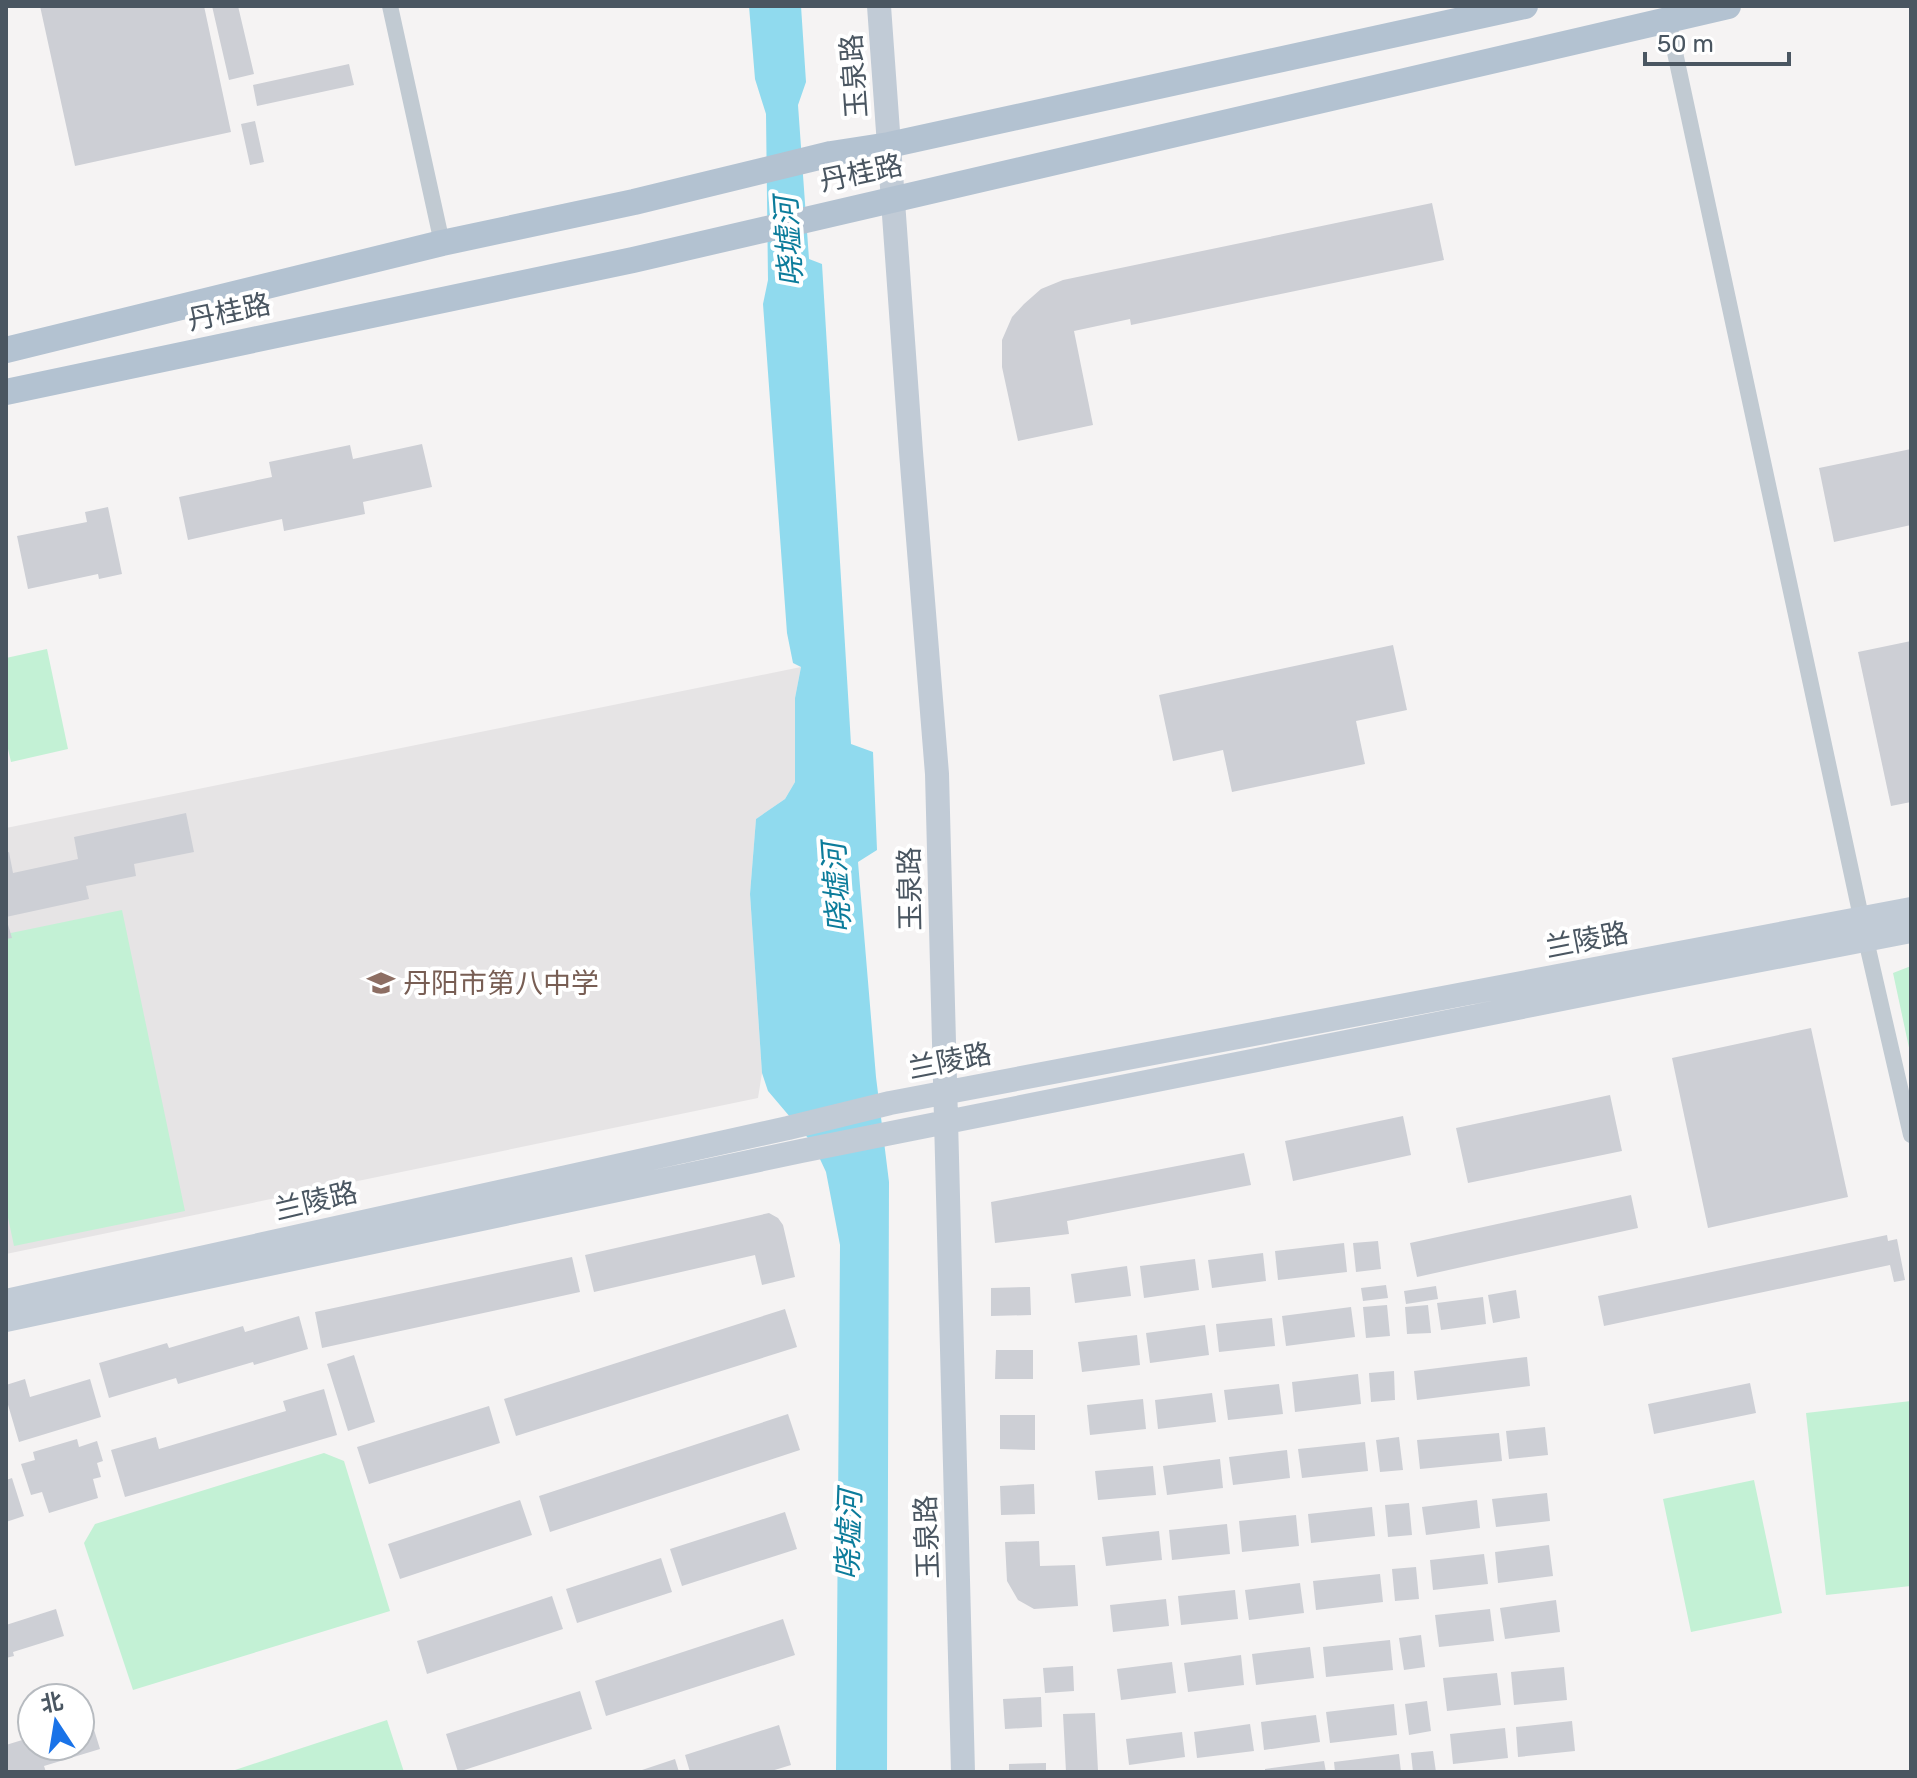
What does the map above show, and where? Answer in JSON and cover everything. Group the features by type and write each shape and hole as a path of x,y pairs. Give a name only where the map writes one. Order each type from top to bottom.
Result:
{"main road":[{"name":"丹桂路","path":"6,350 442,243 831,154 889,145 1525,6"},
{"name":"丹桂路","path":"6,392 633,260 1728,6"}],"street":[{"path":"390,6 442,243"},
{"name":"玉泉路","path":"879,6 937,774 963,1772"},
{"path":"1668,20 1911,1135"},
{"name":"兰陵路","path":"6,1320 1864,929 1911,909"},
{"name":"兰陵路","path":"6,1301 890,1103 1864,929 1911,931"}],"shaded area":[{"name":"丹阳市第八中学","path":"801,667 795,698 795,782 785,799 756,819 750,894 762,1073 758,1098 6,1254 6,828"}],"green space":[{"path":"47,649 68,749 11,762 6,740 6,658"},
{"path":"122,910 185,1211 14,1246 6,1208 6,934"},
{"path":"1911,966 1911,1057 1893,973"},
{"path":"1911,1401 1911,1586 1826,1595 1806,1413"},
{"path":"324,1453 344,1461 390,1611 133,1690 84,1543 95,1524"},
{"path":"1754,1480 1782,1613 1691,1632 1663,1499"},
{"path":"387,1720 404,1772 229,1772"}],"water":[{"name":"哓墟河","path":"749,6 801,6 806,82 798,105 809,259 822,264 851,744 873,752 877,850 858,862 876,1077 889,1182 887,1772 836,1772 840,1245 826,1172 813,1144 768,1091 762,1073 750,894 756,819 785,799 795,782 795,698 801,667 793,663 787,633 763,304 768,280 766,114 755,79"}],"building":[{"path":"40,6 204,6 231,132 75,166"},
{"path":"212,6 238,6 254,74 229,80"},
{"path":"349,64 354,85 257,106 253,85"},
{"path":"255,121 264,162 250,165 241,124"},
{"path":"1432,203 1444,260 1131,325 1130,319 1074,331 1093,425 1018,441 1002,367 1002,340 1012,317 1041,289 1063,280"},
{"path":"422,444 432,487 363,502 365,514 284,531 282,519 188,540 179,497 272,477 269,462 350,445 353,459"},
{"path":"1911,449 1911,525 1834,542 1819,468"},
{"path":"108,507 122,574 99,579 98,574 28,589 17,536 87,522 85,512"},
{"path":"1911,641 1911,802 1891,806 1858,652"},
{"path":"1393,645 1407,710 1356,721 1365,764 1232,792 1223,750 1173,761 1159,695"},
{"path":"186,813 194,852 134,864 136,876 86,886 89,899 6,917 6,853 9,852 13,873 78,859 74,837"},
{"path":"6,918 12,938 6,939"},
{"path":"1811,1028 1848,1197 1708,1228 1672,1058"},
{"path":"1610,1095 1622,1151 1468,1183 1456,1128"},
{"path":"1403,1116 1411,1155 1293,1181 1285,1141"},
{"path":"1244,1153 1251,1185 1067,1221 1069,1234 995,1243 991,1202"},
{"path":"1631,1195 1638,1228 1417,1277 1410,1243"},
{"path":"769,1213 783,1225 795,1277 762,1285 755,1255 594,1292 585,1255"},
{"path":"1887,1235 1888,1241 1897,1239 1905,1280 1894,1282 1890,1265 1604,1326 1598,1296"},
{"path":"1378,1241 1381,1269 1356,1272 1353,1243"},
{"path":"1344,1243 1347,1272 1278,1280 1275,1251"},
{"path":"1263,1253 1266,1281 1212,1288 1208,1260"},
{"path":"572,1257 580,1292 322,1348 315,1312"},
{"path":"1195,1259 1199,1290 1144,1298 1140,1266"},
{"path":"1127,1266 1131,1296 1075,1303 1071,1274"},
{"path":"1386,1285 1388,1298 1363,1301 1361,1288"},
{"path":"1436,1286 1438,1299 1406,1304 1404,1291"},
{"path":"1030,1287 1031,1315 991,1316 991,1288"},
{"path":"1516,1290 1520,1318 1493,1323 1488,1295"},
{"path":"1483,1297 1486,1324 1441,1330 1437,1303"},
{"path":"1387,1305 1390,1336 1366,1338 1363,1307"},
{"path":"1428,1305 1431,1333 1407,1334 1405,1307"},
{"path":"1351,1307 1355,1337 1286,1346 1282,1316"},
{"path":"785,1309 797,1347 516,1436 504,1399"},
{"path":"299,1316 308,1349 178,1384 176,1378 109,1398 99,1363 167,1343 169,1348 243,1326 245,1332"},
{"path":"1272,1318 1275,1346 1219,1352 1216,1324"},
{"path":"1205,1325 1209,1355 1150,1363 1146,1333"},
{"path":"1137,1335 1140,1365 1082,1372 1078,1342"},
{"path":"996,1350 1033,1350 1033,1379 995,1379"},
{"path":"354,1355 375,1422 348,1431 327,1364"},
{"path":"1527,1357 1530,1386 1417,1400 1414,1371"},
{"path":"1394,1371 1395,1400 1371,1402 1369,1373"},
{"path":"1358,1374 1361,1404 1295,1412 1292,1382"},
{"path":"25,1379 30,1397 90,1379 101,1417 19,1442 6,1398 6,1385"},
{"path":"1750,1383 1756,1413 1654,1434 1648,1404"},
{"path":"1279,1384 1283,1414 1228,1420 1224,1390"},
{"path":"324,1389 337,1435 125,1497 111,1450 156,1437 159,1449 286,1411 283,1401"},
{"path":"1212,1393 1216,1422 1158,1429 1155,1400"},
{"path":"1143,1399 1146,1429 1090,1435 1087,1405"},
{"path":"489,1406 500,1443 369,1484 357,1447"},
{"path":"788,1414 800,1450 550,1532 539,1496"},
{"path":"1000,1415 1035,1415 1035,1450 1000,1449"},
{"path":"1545,1427 1548,1455 1509,1459 1506,1431"},
{"path":"1499,1433 1502,1461 1420,1469 1417,1440"},
{"path":"1399,1437 1403,1470 1380,1472 1376,1440"},
{"path":"77,1439 79,1447 97,1441 103,1461 97,1463 101,1477 93,1479 98,1498 49,1513 42,1492 31,1495 21,1464 35,1460 33,1452"},
{"path":"1365,1442 1368,1471 1302,1478 1298,1449"},
{"path":"1287,1450 1290,1478 1233,1485 1229,1457"},
{"path":"1220,1459 1223,1488 1167,1495 1163,1466"},
{"path":"1153,1466 1156,1495 1098,1500 1095,1471"},
{"path":"12,1478 24,1516 6,1522 6,1480"},
{"path":"1034,1484 1035,1514 1001,1515 1000,1486"},
{"path":"1547,1493 1550,1521 1496,1527 1492,1499"},
{"path":"520,1500 532,1535 400,1579 388,1544"},
{"path":"1477,1500 1480,1528 1426,1535 1422,1507"},
{"path":"1409,1503 1412,1535 1388,1537 1385,1505"},
{"path":"1372,1507 1375,1536 1311,1543 1308,1514"},
{"path":"785,1512 797,1549 682,1586 670,1549"},
{"path":"1296,1515 1299,1546 1242,1552 1239,1521"},
{"path":"1227,1524 1230,1554 1172,1560 1169,1530"},
{"path":"1159,1531 1162,1560 1106,1566 1102,1537"},
{"path":"1039,1541 1040,1566 1075,1565 1078,1606 1034,1609 1018,1600 1007,1581 1005,1542"},
{"path":"1549,1545 1553,1576 1498,1583 1495,1552"},
{"path":"1484,1554 1488,1584 1433,1590 1430,1560"},
{"path":"661,1558 672,1592 577,1623 566,1589"},
{"path":"1416,1567 1419,1599 1395,1601 1392,1569"},
{"path":"1380,1574 1383,1602 1316,1610 1313,1581"},
{"path":"1300,1583 1304,1613 1249,1620 1245,1590"},
{"path":"1235,1590 1238,1619 1181,1625 1178,1596"},
{"path":"552,1596 563,1629 427,1674 417,1641"},
{"path":"1166,1599 1169,1626 1113,1632 1110,1605"},
{"path":"1556,1600 1560,1632 1505,1639 1500,1608"},
{"path":"56,1609 64,1636 13,1652 14,1656 6,1658 6,1625"},
{"path":"1490,1609 1494,1641 1439,1647 1435,1615"},
{"path":"783,1619 795,1655 606,1716 595,1681"},
{"path":"1421,1635 1425,1667 1404,1670 1399,1638"},
{"path":"1390,1640 1393,1670 1326,1677 1323,1647"},
{"path":"1310,1647 1314,1678 1256,1685 1252,1654"},
{"path":"1241,1655 1244,1685 1188,1692 1184,1663"},
{"path":"1172,1662 1176,1693 1121,1700 1117,1669"},
{"path":"1073,1666 1074,1691 1045,1693 1043,1668"},
{"path":"1564,1667 1567,1700 1514,1705 1511,1672"},
{"path":"1497,1673 1501,1705 1447,1711 1443,1678"},
{"path":"580,1691 592,1729 458,1772 446,1734"},
{"path":"1041,1697 1042,1727 1005,1729 1003,1699"},
{"path":"1427,1701 1431,1731 1409,1735 1405,1704"},
{"path":"1394,1704 1397,1735 1330,1743 1326,1712"},
{"path":"1095,1713 1098,1771 1066,1772 1063,1714"},
{"path":"1316,1715 1320,1742 1264,1750 1261,1722"},
{"path":"1572,1721 1575,1751 1518,1757 1516,1727"},
{"path":"1250,1724 1254,1751 1197,1758 1194,1732"},
{"path":"779,1725 791,1765 768,1772 690,1772 685,1755"},
{"path":"1505,1728 1508,1758 1453,1764 1450,1734"},
{"path":"1182,1732 1185,1757 1129,1765 1126,1739"},
{"path":"16,1742 16,1762 57,1762 44,1766 46,1772 6,1772 6,1745"},
{"path":"1433,1751 1436,1772 1413,1772 1411,1753"},
{"path":"1399,1754 1401,1772 1335,1772 1334,1762"},
{"path":"675,1759 679,1772 639,1772 639,1771"},
{"path":"1324,1761 1326,1772 1265,1772 1265,1769"},
{"path":"1046,1763 1046,1772 1009,1772 1009,1764"}],"place":[{"name":"丹阳市第八中学","path":"381,983"}]}
